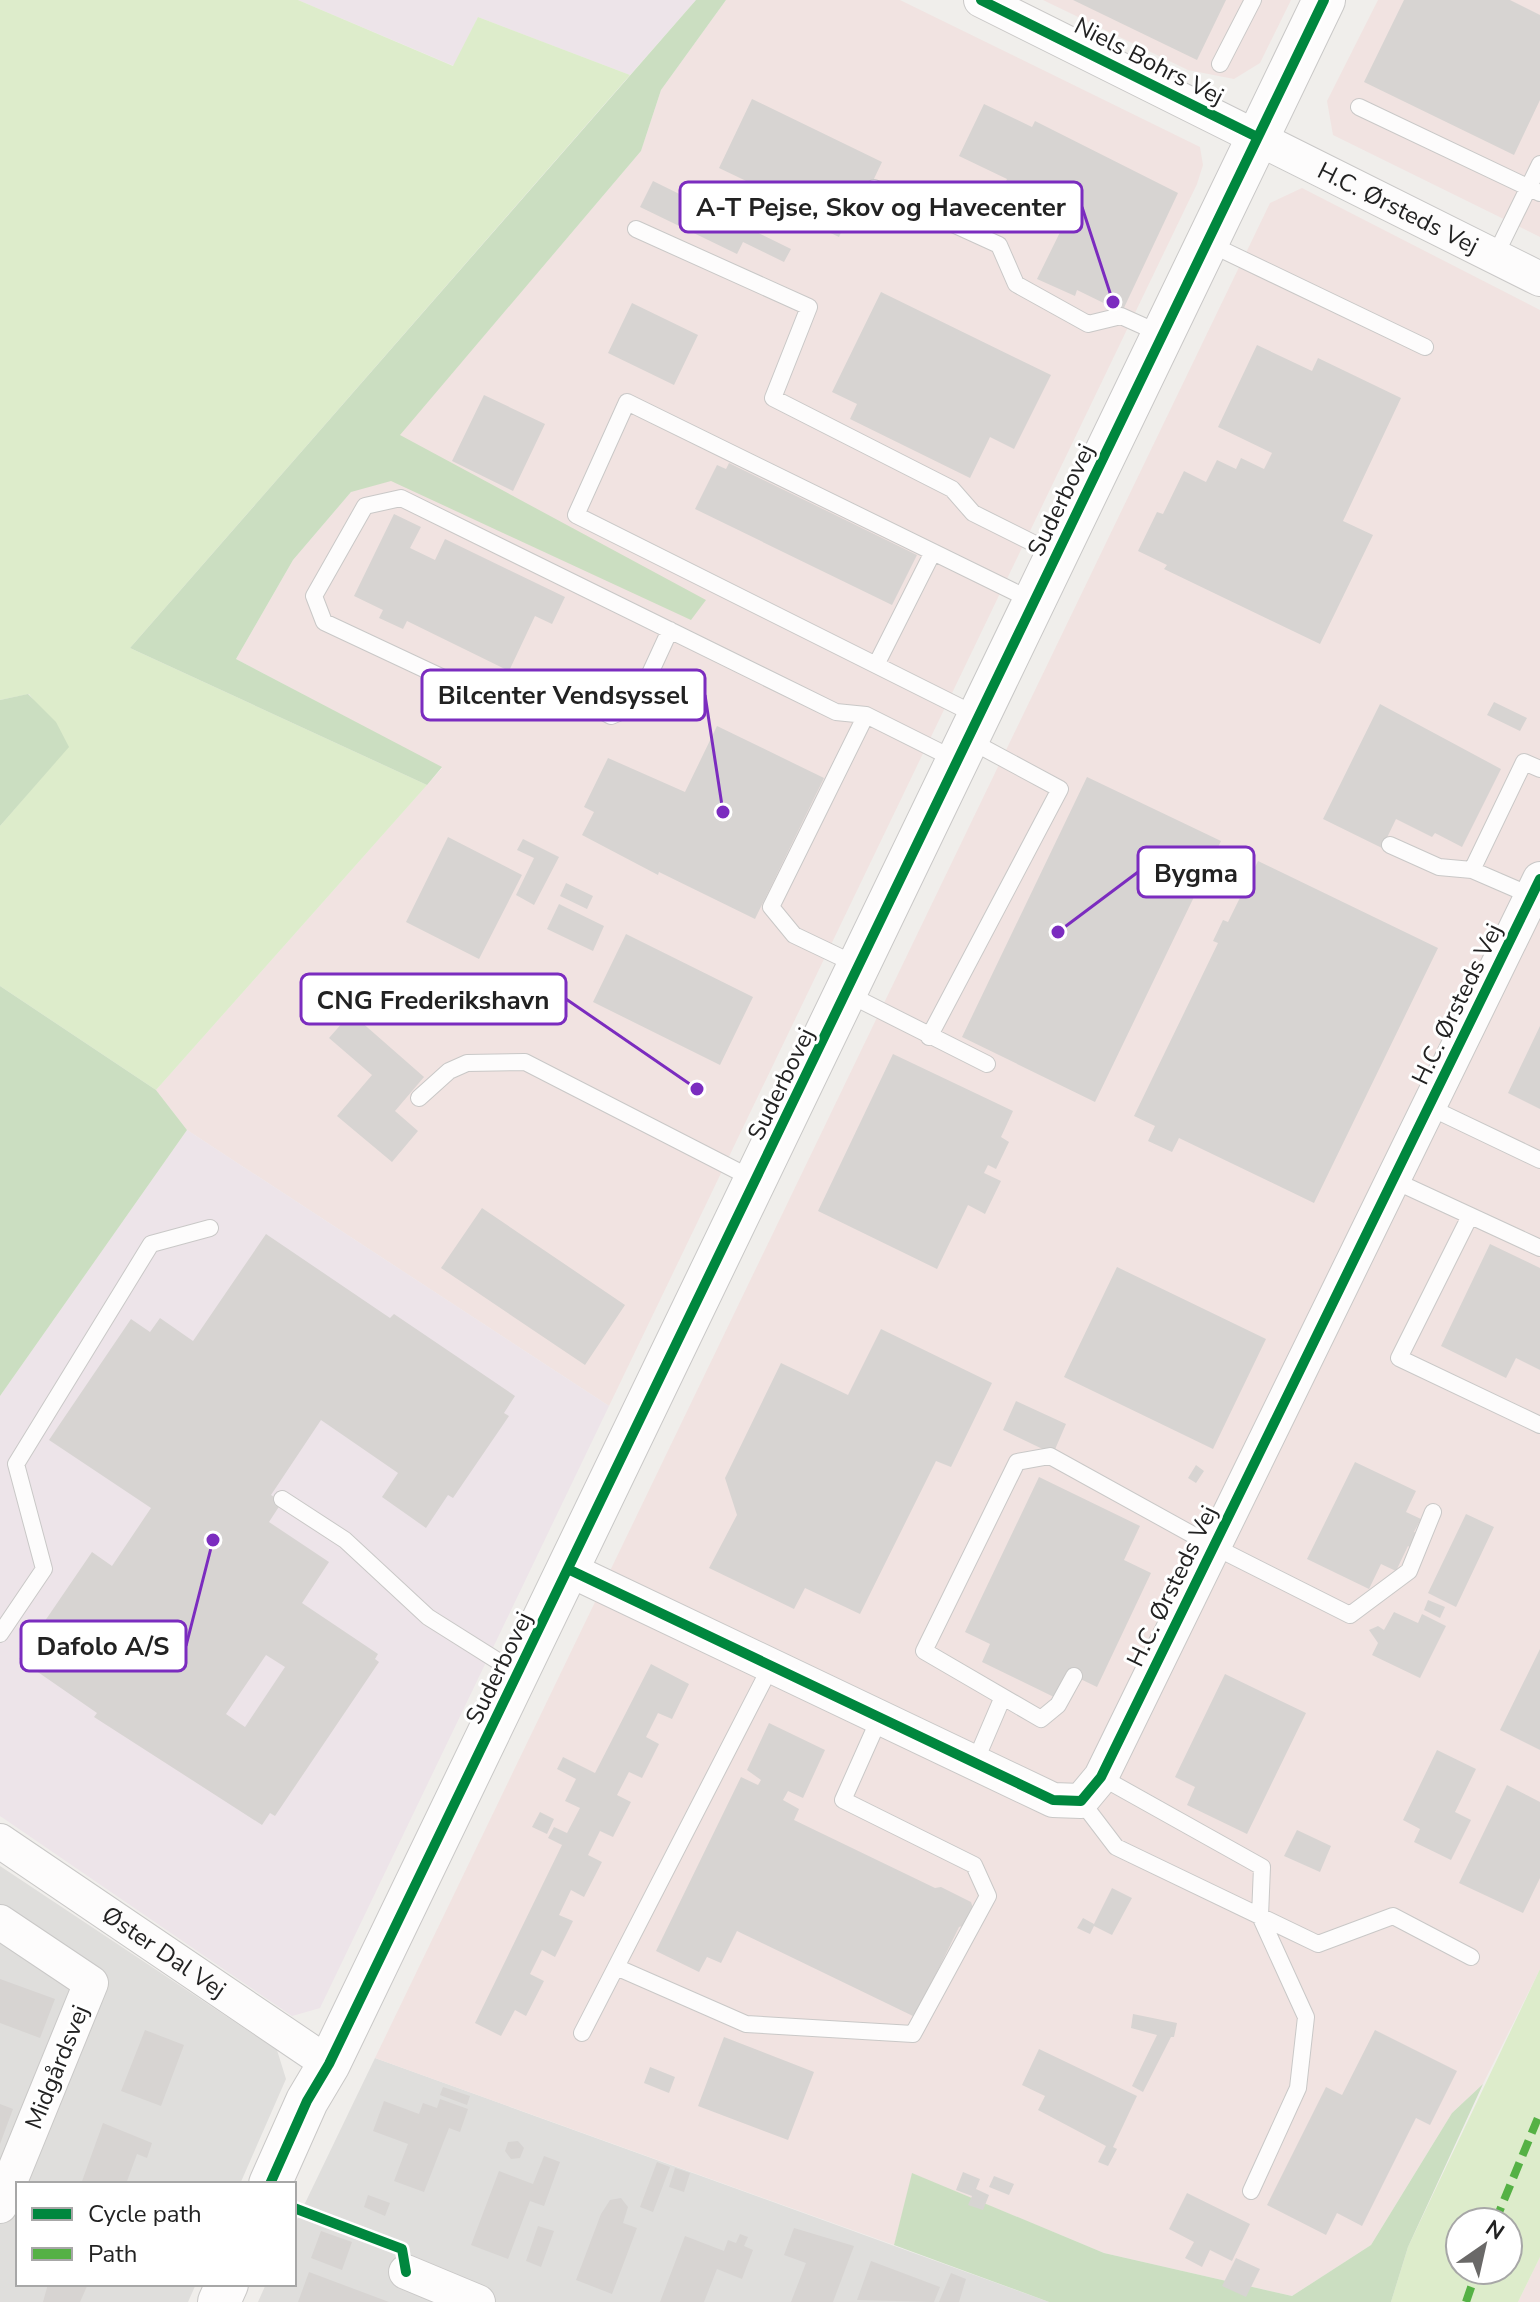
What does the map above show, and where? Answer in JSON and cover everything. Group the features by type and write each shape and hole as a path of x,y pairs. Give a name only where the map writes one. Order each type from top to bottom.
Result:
{"street":[{"name":"Niels Bohrs Vej","path":"981,0 1257,137"},
{"name":"Suderbovej","path":"271,2182 307,2101 329,2064 570,1570 1257,137 1317,2"},
{"name":"H.C. Ørsteds Vej","path":"1257,137 1540,279"},
{"name":"H.C. Ørsteds Vej","path":"1091,1789 1530,906"},
{"path":"570,1570 1053,1800 1091,1789"},
{"name":"Øster Dal Vej","path":"0,1841 329,2064"},
{"name":"Midgårdsvej","path":"0,1922 91,1983 0,2206"},
{"path":"406,2272 457,2298"}],"lane":[{"path":"1220,64 1253,0"},
{"path":"1359,107 1534,190"},
{"path":"1495,256 1534,190 1540,164"},
{"path":"874,188 999,245 1016,284 1088,324 1121,316 1162,335"},
{"path":"636,229 809,307 773,398 952,489 973,513 1057,555"},
{"path":"1206,242 1425,347"},
{"path":"929,1037 1060,789 968,739 876,665 576,515 627,402 1034,602"},
{"path":"670,630 635,706 611,716 541,679 454,683 324,622 314,596 365,506 401,498 670,630 836,712 866,715 968,739"},
{"path":"876,665 933,552"},
{"path":"866,715 771,907 794,935 929,1037 987,1064"},
{"path":"1472,870 1524,762 1540,769"},
{"path":"1390,845 1439,867 1472,870 1530,906"},
{"path":"419,1098 449,1071 467,1063 525,1062 756,1181"},
{"path":"1429,1107 1540,1160"},
{"path":"1393,1180 1540,1248"},
{"path":"1470,1216 1399,1358 1540,1425"},
{"path":"0,1634 44,1569 16,1464 151,1244 210,1228"},
{"path":"1074,1676 1058,1705 1041,1719 924,1651 1017,1462 1050,1456 1213,1546 1350,1615 1409,1571 1433,1512"},
{"path":"282,1499 345,1540 428,1617 518,1674"},
{"path":"582,2033 771,1666"},
{"path":"975,1762 1002,1699"},
{"path":"616,1967 746,2024 913,2034 988,1896 974,1865 843,1800 880,1717"},
{"path":"1091,1789 1116,1847 1318,1944 1393,1916 1471,1957"},
{"path":"1091,1789 1262,1867 1260,1916 1306,2017 1298,2088 1251,2191"}],"shaded area":[{"path":"298,0 696,0 630,75 478,17 454,66"},
{"path":"726,0 900,0 1200,147 1203,165 1197,184 609,1406 187,1130 156,1090 442,768 236,659 293,560 641,151 661,90"},
{"path":"1043,0 1291,0 1260,63 1234,79 1188,70"},
{"path":"1378,0 1540,0 1540,237 1333,135 1327,101"},
{"path":"1302,188 1540,310 1540,1969 1483,2084 1452,2113 1371,2245 1292,2296 1104,2253 913,2174 894,2245 375,2058 1270,203"},
{"path":"187,1130 609,1406 320,2008 292,2016 0,1816 0,1396"},
{"path":"0,1866 277,2050 286,2079 241,2182 16,2182 16,2286 195,2286 188,2302 0,2302"},
{"path":"375,2058 1049,2302 258,2302 265,2286 296,2286 296,2222"},
{"path":"1540,2257 1540,2302 1518,2302"}],"green space":[{"path":"0,0 298,0 453,66 478,17 630,75 130,648 427,785 156,1090 0,986 0,826 68,747 29,694 0,700"},
{"path":"696,0 726,0 661,90 641,151 400,435 706,600 691,620 391,481 351,492 293,560 236,659 442,767 427,785 130,648"},
{"path":"28,694 56,722 69,747 0,826 0,700"},
{"path":"0,986 156,1090 187,1130 0,1396"},
{"path":"1540,1969 1540,2257 1518,2302 1391,2302 1408,2247"},
{"path":"1483,2084 1408,2247 1391,2302 1049,2302 894,2245 912,2173 1104,2253 1292,2296 1371,2245 1452,2113"}],"building":[{"path":"1073,0 1226,0 1197,60"},
{"path":"1404,0 1510,0 1540,15 1540,100 1514,155 1364,82"},
{"path":"752,99 882,162 849,231 843,228 839,237 791,214 796,205 719,168"},
{"path":"984,104 1032,127 1035,121 1178,193 1122,312 1077,290 1075,296 1037,279 1068,216 1004,185 1007,179 959,156"},
{"path":"653,181 791,249 784,262 743,242 737,254 640,207"},
{"path":"881,292 1051,375 1014,449 990,437 970,478 850,419 857,404 832,392"},
{"path":"632,303 698,335 674,385 608,353"},
{"path":"1257,345 1312,371 1318,358 1401,398 1343,521 1373,535 1320,644 1164,569 1167,565 1138,551 1157,512 1163,514 1184,471 1206,482 1217,460 1236,469 1241,458 1264,469 1272,453 1218,427"},
{"path":"484,395 545,424 513,491 452,461"},
{"path":"729,463 917,555 892,605 695,509 717,465 726,469"},
{"path":"394,514 421,527 410,548 435,560 445,539 565,597 552,624 535,616 509,671 407,621 403,629 379,618 383,610 354,596"},
{"path":"1494,702 1527,718 1520,731 1487,715"},
{"path":"1380,704 1501,769 1462,847 1435,833 1432,837 1396,819 1382,848 1323,819"},
{"path":"717,726 824,778 755,919 659,872 658,875 582,835 594,812 584,807 608,758 685,792"},
{"path":"1087,777 1221,841 1095,1102 962,1037"},
{"path":"448,837 522,875 479,959 406,922"},
{"path":"523,839 559,857 534,905 516,895 534,858 517,850"},
{"path":"1258,861 1438,948 1314,1203 1179,1138 1172,1152 1148,1141 1155,1126 1134,1116 1218,943 1213,941 1223,920 1228,922"},
{"path":"566,883 593,896 587,909 560,896"},
{"path":"559,904 604,926 593,951 547,929"},
{"path":"626,934 753,997 720,1065 593,1002"},
{"path":"351,1013 424,1077 395,1111 418,1131 392,1162 337,1116 372,1075 329,1038"},
{"path":"1540,1026 1540,1109 1508,1093"},
{"path":"893,1054 1013,1111 1001,1137 1009,1142 996,1169 988,1165 984,1173 1001,1181 985,1214 968,1205 937,1269 818,1211"},
{"path":"482,1208 625,1305 585,1365 441,1268"},
{"path":"266,1234 390,1318 394,1314 515,1396 504,1413 509,1416 453,1498 448,1495 426,1528 382,1497 398,1473 321,1420 271,1495 282,1502 269,1522 329,1562 302,1603 378,1654 375,1659 379,1662 275,1816 270,1813 262,1825 94,1717 97,1713 19,1659 92,1552 112,1566 151,1508 49,1440 131,1319 150,1332 160,1318 193,1341","holes":["266,1655 285,1667 245,1727 226,1714"]},
{"path":"1490,1244 1540,1268 1540,1370 1516,1358 1506,1378 1441,1346"},
{"path":"1117,1267 1266,1339 1213,1449 1064,1377"},
{"path":"881,1329 992,1383 951,1467 936,1461 860,1614 805,1588 794,1609 709,1568 737,1515 725,1478 781,1363 848,1395"},
{"path":"1016,1401 1066,1424 1053,1454 1003,1430"},
{"path":"1355,1462 1416,1491 1406,1512 1421,1519 1414,1532 1420,1535 1413,1549 1408,1546 1396,1571 1381,1564 1369,1589 1307,1559"},
{"path":"1196,1465 1204,1471 1196,1483 1188,1478"},
{"path":"1039,1477 1140,1526 1124,1560 1151,1573 1097,1687 1068,1673 1056,1698 982,1662 990,1644 965,1632"},
{"path":"1466,1514 1494,1527 1456,1607 1428,1593"},
{"path":"1428,1600 1445,1607 1440,1618 1424,1610"},
{"path":"1394,1612 1418,1623 1422,1614 1446,1626 1420,1678 1372,1655 1378,1643 1369,1630 1378,1626 1384,1630"},
{"path":"1540,1649 1540,1750 1500,1730"},
{"path":"651,1664 689,1684 672,1719 658,1713 646,1737 659,1744 642,1778 629,1772 617,1795 631,1802 613,1837 600,1831 588,1855 602,1862 584,1897 571,1890 559,1915 573,1921 555,1957 542,1950 530,1974 544,1981 526,2016 515,2010 501,2036 475,2023 562,1845 548,1838 554,1827 567,1833 580,1808 565,1801 576,1779 557,1769 563,1757 595,1773"},
{"path":"1225,1674 1306,1713 1247,1834 1187,1805 1195,1787 1175,1777"},
{"path":"769,1723 825,1750 803,1798 788,1791 783,1800 799,1809 794,1820 935,1888 941,1887 971,1902 973,1908 965,1925 959,1927 915,2017 737,1931 721,1963 707,1957 699,1972 656,1951 741,1777 758,1785 761,1780 747,1770"},
{"path":"1437,1750 1476,1769 1455,1812 1471,1820 1451,1860 1414,1842 1420,1829 1403,1820"},
{"path":"1507,1785 1540,1802 1540,1878 1523,1913 1459,1883"},
{"path":"540,1812 554,1819 547,1834 532,1827"},
{"path":"1297,1830 1331,1846 1320,1872 1284,1856"},
{"path":"1112,1888 1132,1898 1112,1935 1094,1926 1090,1934 1077,1928 1083,1918 1094,1924"},
{"path":"0,1979 55,1999 40,2038 0,2023"},
{"path":"1133,2014 1177,2023 1174,2037 1171,2037 1143,2092 1132,2086 1157,2035 1131,2028"},
{"path":"145,2030 184,2045 161,2106 121,2091"},
{"path":"1375,2030 1457,2071 1430,2125 1416,2118 1362,2226 1337,2213 1326,2235 1267,2205 1326,2087 1342,2095"},
{"path":"724,2037 814,2072 788,2140 698,2106"},
{"path":"1039,2049 1137,2096 1113,2147 1117,2149 1108,2166 1098,2162 1106,2146 1038,2110 1045,2096 1022,2085"},
{"path":"650,2067 675,2077 669,2093 644,2083"},
{"path":"443,2087 470,2096 467,2105 440,2095"},
{"path":"440,2099 468,2109 460,2132 449,2128 424,2192 394,2181 408,2144 373,2131 384,2101 419,2114 423,2103 437,2108"},
{"path":"0,2104 13,2109 0,2144"},
{"path":"103,2123 152,2143 147,2158 137,2154 127,2182 82,2182"},
{"path":"518,2141 524,2148 520,2158 511,2159 505,2151 508,2142"},
{"path":"544,2156 560,2162 544,2206 530,2201 508,2259 471,2245 499,2171 533,2184"},
{"path":"657,2162 670,2167 653,2212 640,2207"},
{"path":"675,2168 690,2173 684,2192 669,2187"},
{"path":"963,2172 980,2179 976,2189 989,2195 983,2210 968,2205 972,2196 956,2190"},
{"path":"994,2176 1014,2184 1009,2195 989,2187"},
{"path":"1187,2193 1250,2224 1232,2261 1210,2250 1202,2267 1185,2258 1194,2242 1169,2229"},
{"path":"368,2195 390,2203 385,2216 364,2207"},
{"path":"621,2198 628,2207 623,2223 637,2228 612,2294 576,2280 601,2214 610,2200"},
{"path":"538,2226 554,2231 541,2267 526,2261"},
{"path":"794,2228 854,2246 833,2302 791,2302 806,2263 784,2255"},
{"path":"321,2231 352,2242 342,2270 311,2258"},
{"path":"740,2234 748,2237 744,2246 753,2250 742,2279 717,2269 704,2302 660,2302 685,2236 724,2251 728,2240 736,2243"},
{"path":"1236,2258 1260,2269 1246,2297 1222,2286"},
{"path":"871,2261 940,2287 934,2302 857,2300"},
{"path":"309,2272 389,2302 298,2302"},
{"path":"951,2273 966,2279 959,2302 939,2302"},
{"path":"47,2286 87,2286 80,2302 43,2302"}],"marked path":[{"path":"1502,2206 1540,2113"},
{"path":"1466,2302 1472,2286"}],"cycle path":[{"path":"981,0 1257,137"},
{"path":"271,2182 307,2101 329,2064 1324,0"},
{"path":"570,1570 1053,1800 1081,1801 1101,1777 1540,879"},
{"path":"296,2209 402,2249 406,2272"}],"place":[{"name":"A-T Pejse, Skov og Havecenter","path":"1113,302"},
{"name":"Bilcenter Vendsyssel","path":"723,812"},
{"name":"Bygma","path":"1058,932"},
{"name":"CNG Frederikshavn","path":"697,1089"},
{"name":"Dafolo A/S","path":"213,1540"}]}
